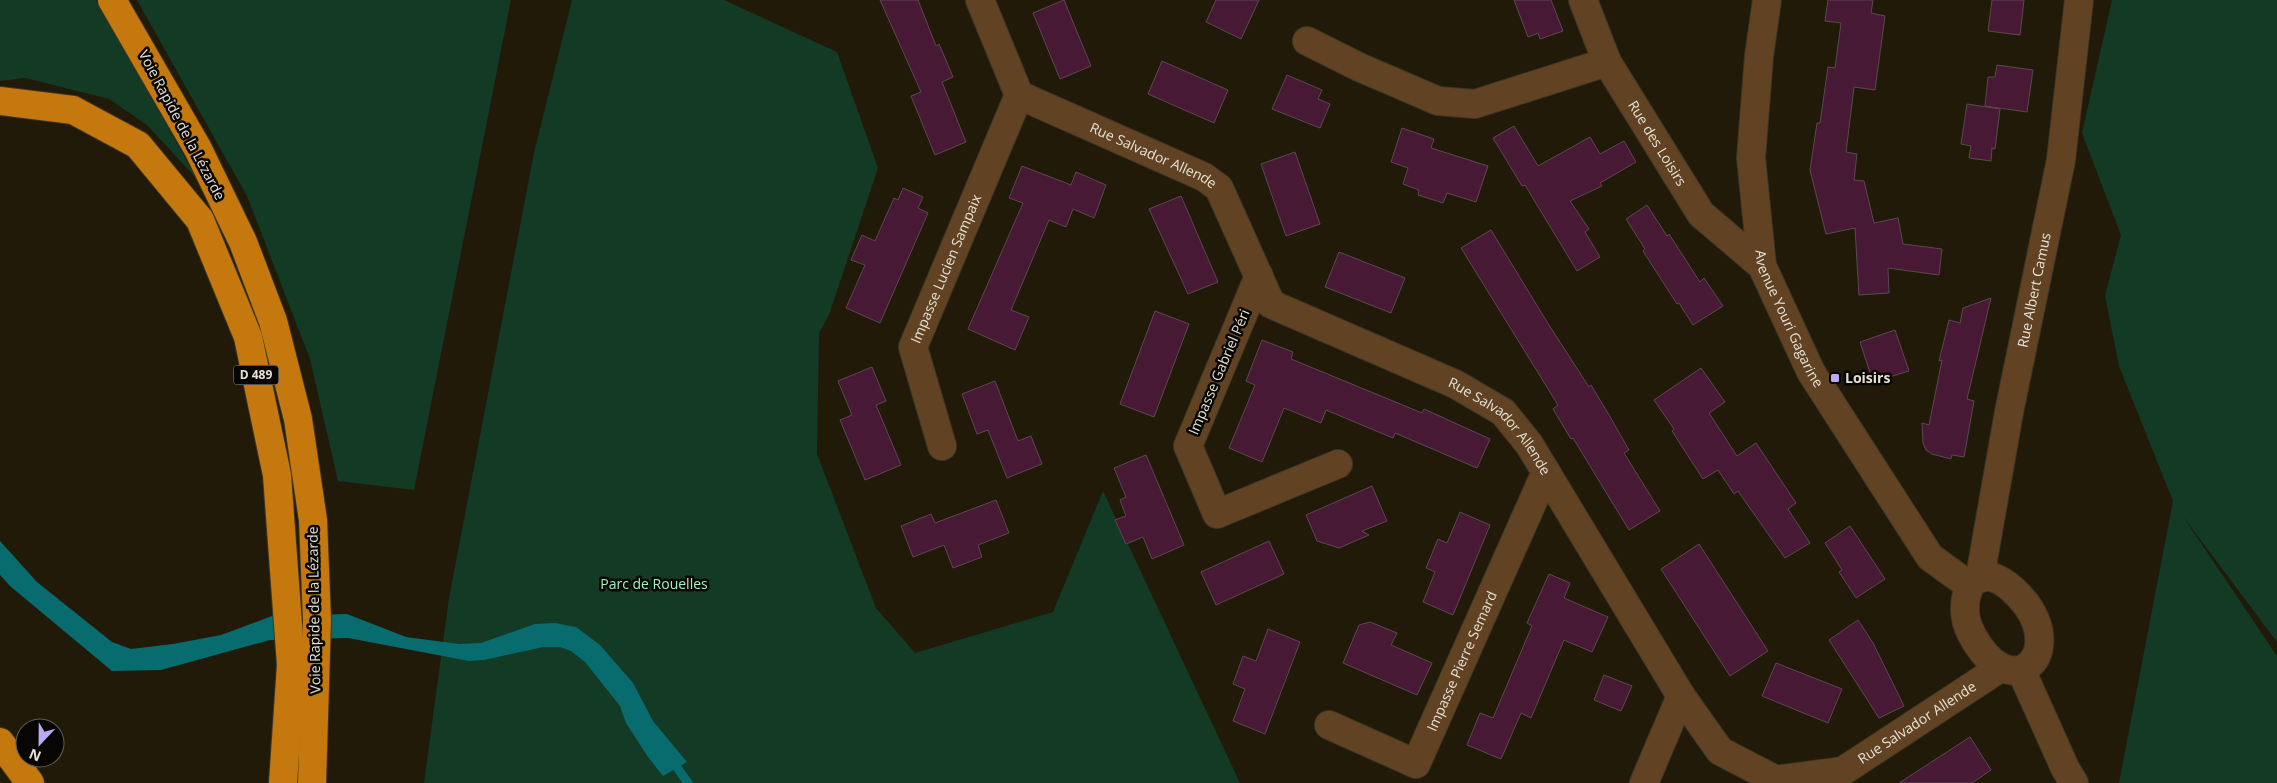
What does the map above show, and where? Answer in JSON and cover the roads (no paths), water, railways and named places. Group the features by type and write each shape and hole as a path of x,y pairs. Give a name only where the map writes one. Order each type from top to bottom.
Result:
{"highway":[{"name":"Voie Rapide de la Lézarde","path":"112,0 198,150 243,242 276,330 298,419 313,520 317,620 312,783"},
{"name":"Voie Rapide de la Lézarde","path":"0,101 73,110 138,145 200,220 204,229 248,337 277,475 291,665 283,783"},
{"path":"0,742 30,783"},
{"path":"0,752 30,783"}],"street":[{"path":"980,0 1019,95"},
{"name":"Rue des Loisirs","path":"1584,0 1607,62 1702,214 1762,266"},
{"name":"Avenue Youri Gagarine","path":"1767,0 1759,56 1751,158 1762,266 1811,372 1930,557 1975,582"},
{"name":"Rue Albert Camus","path":"1975,582 2061,160 2079,0"},
{"path":"1307,41 1359,67 1438,101 1475,104 1607,62"},
{"name":"Rue Salvador Allende","path":"1019,95 1204,177 1220,188 1271,304 1455,384 1503,412 1529,444 1681,696 1720,750 1776,780 1843,771 2011,669"},
{"name":"Impasse Lucien Sampaix","path":"942,446 913,347 1019,95"},
{"name":"Impasse Gabriel Péri","path":"1259,276 1188,446 1217,514 1338,464"},
{"name":"Impasse Pierre Semard","path":"1329,725 1416,764 1546,472"},
{"path":"2011,669 2034,661 2038,647 2039,631 2033,614 2019,595 2001,580 1990,576 1975,582 1964,614 1969,629 1980,651 2011,669 2074,783"},
{"path":"1644,783 1681,696"}],"water":[{"path":"0,541 37,582 112,642 131,649 173,644 221,635 272,616 347,614 406,637 459,644 481,643 535,624 555,623 576,627 600,645 633,683 653,721 687,762 663,776 626,723 620,706 585,662 571,651 560,647 543,647 484,660 469,661 348,638 270,640 161,670 112,671 10,586 0,575"}],"waterway":[{"path":"671,759 688,783"}],"place":[{"name":"Loisirs","path":"1835,378"}],"park label":[{"name":"Parc de Rouelles","path":"654,584"}]}
